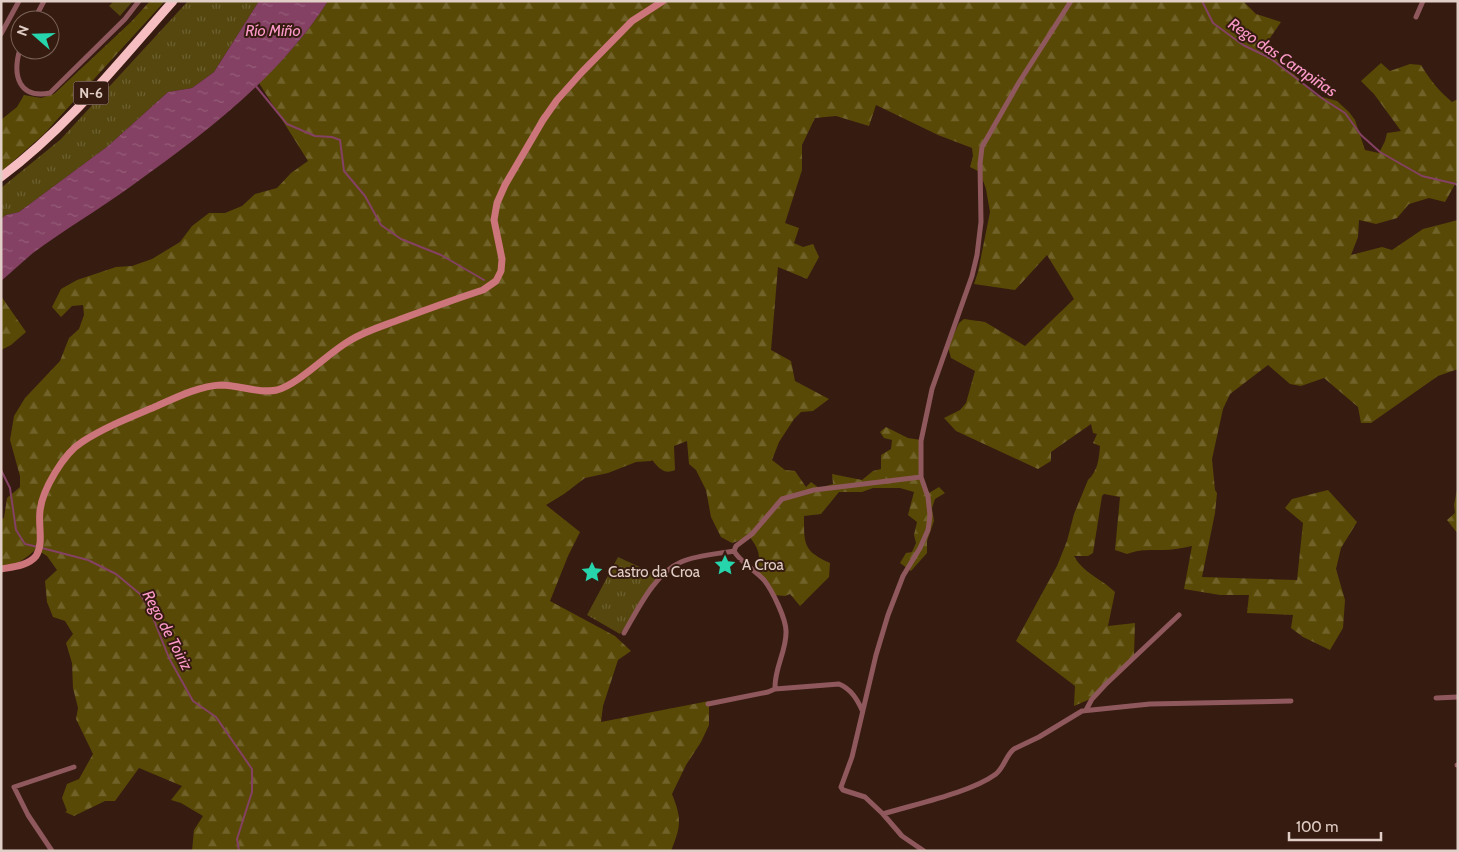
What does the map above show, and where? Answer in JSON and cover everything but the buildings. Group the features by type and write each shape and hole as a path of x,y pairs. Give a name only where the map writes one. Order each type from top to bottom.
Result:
{"highway":[{"name":"N-6","path":"1,178 63,124 173,1"}],"street":[{"path":"1,34 19,1"},
{"path":"19,60 17,74 23,86 30,93 50,93 139,1"},
{"path":"1,569 19,566 35,556 41,539 40,510 50,482 62,463 80,442 121,421 188,393 211,386 222,385 268,391 277,390 299,378 350,340 371,329 482,290 496,280 501,271 502,259 494,220 496,203 543,120 557,100 632,21 663,1"},
{"path":"924,851 902,836 865,797 843,790 841,787 852,757 876,655 891,607 903,576 920,548 928,530 930,516 928,497 921,477 921,441 932,388 972,276 977,255 981,222 980,164 982,147 1018,84 1071,1"},
{"path":"1416,17 1423,1"},
{"path":"734,551 736,546 752,534 782,499 814,490 921,477"},
{"path":"624,633 659,578 670,568 682,561 734,551"},
{"path":"734,551 738,558 765,581 786,624 786,634 774,679 775,689"},
{"path":"1086,710 1092,699 1105,685 1179,615"},
{"path":"708,704 775,689 839,684 846,687 853,694 862,711"},
{"path":"1436,698 1458,697"},
{"path":"883,814 968,788 995,774 1004,766 1014,749 1038,737 1082,710 1150,704 1291,701"},
{"path":"52,851 28,815 14,787 74,767"}],"green space":[{"path":"114,1 133,1 120,16 109,6"},
{"path":"150,1 165,1 44,134 1,172 2,119 17,107 24,95 41,98 54,94 132,21"},
{"path":"188,1 259,1 214,72 192,88 168,92 108,146 19,212 6,215 1,219 1,188 61,139"},
{"path":"328,1 1243,1 1256,14 1281,22 1268,41 1273,54 1283,68 1294,74 1315,95 1337,101 1355,120 1365,150 1379,153 1387,133 1401,131 1374,94 1361,81 1381,63 1390,71 1410,64 1421,65 1447,98 1452,102 1458,99 1458,179 1445,202 1429,198 1409,204 1397,218 1376,224 1359,220 1358,237 1351,255 1382,247 1392,250 1423,229 1458,220 1458,369 1438,376 1371,423 1361,423 1358,407 1324,378 1301,386 1290,384 1268,365 1230,394 1223,409 1212,459 1215,490 1217,493 1215,513 1202,577 1297,580 1303,523 1285,508 1292,499 1328,490 1357,522 1341,548 1336,569 1345,600 1343,628 1330,650 1303,637 1291,628 1293,615 1247,613 1249,595 1220,595 1184,589 1192,546 1127,554 1115,550 1120,497 1104,494 1102,496 1093,553 1088,556 1074,556 1082,567 1115,592 1108,626 1135,623 1134,655 1095,697 1074,706 1075,686 1016,641 1057,566 1067,541 1074,514 1088,480 1096,468 1100,446 1093,443 1097,434 1093,433 1091,424 1051,452 1051,461 1038,469 956,431 944,418 960,410 966,403 975,371 951,358 948,347 959,323 964,319 985,322 1025,346 1074,299 1047,255 1015,290 974,284 990,212 986,189 980,172 970,167 973,156 972,148 938,135 876,105 869,126 836,116 815,118 802,145 802,170 785,223 799,228 794,243 803,247 813,244 819,257 807,279 778,267 771,350 791,361 795,381 829,399 813,411 801,412 794,419 779,442 772,460 785,470 795,471 806,487 811,482 819,488 833,484 832,474 862,480 873,471 881,469 881,455 891,449 892,440 884,438 880,432 886,427 908,438 921,440 923,484 929,493 939,487 945,493 935,499 932,508 934,521 927,541 927,553 911,571 900,563 906,553 912,552 916,543 914,535 917,522 908,515 914,492 900,488 873,488 862,492 839,492 821,514 804,516 804,533 807,546 815,555 830,563 829,577 800,606 790,594 785,596 774,595 756,569 759,560 758,552 750,537 732,543 721,537 711,517 706,490 696,470 689,464 687,441 674,446 675,470 665,471 659,468 652,460 636,462 608,473 585,478 546,505 580,532 550,601 615,636 631,651 618,660 603,706 601,722 709,701 709,725 672,794 679,822 677,835 671,851 192,851 194,830 203,816 181,803 171,800 182,786 139,768 115,801 105,801 74,816 65,812 67,811 62,798 67,784 79,779 93,754 76,719 78,708 73,688 72,663 66,643 73,634 65,621 53,617 47,602 45,581 57,570 47,556 36,549 20,561 1,568 1,519 4,518 7,498 20,487 20,476 10,440 14,416 25,398 60,361 69,338 79,329 84,315 83,305 72,306 61,317 52,307 61,289 77,280 116,267 132,266 152,259 180,242 192,226 209,213 225,213 242,206 255,194 277,188 291,173 308,161 259,83 296,44"},
{"path":"1,296 26,332 11,345 1,350"},
{"path":"1458,484 1458,534 1447,520 1455,513 1454,505"},
{"path":"618,557 659,576 620,634 587,615"}],"water":[{"name":"Río Miño","path":"259,1 328,1 287,55 263,80 212,126 118,195 33,253 1,281 1,219 6,215 19,212 108,146 168,92 192,88 214,72"}],"waterway":[{"name":"Rego das Campiñas","path":"1202,1 1213,23 1243,45 1270,58 1323,99 1345,113 1361,135 1380,152 1422,176 1458,186"},
{"path":"255,85 287,124 315,136 332,137 340,140 344,171 365,196 381,225 401,239 441,255 484,280"},
{"name":"Rego de Toiriz","path":"1,470 10,488 16,530 25,544 38,547"},
{"name":"Rego de Toiriz","path":"42,548 88,560 116,574 140,594 150,610 169,658 193,701 216,717 252,769 252,792 237,839 239,851"}],"place":[{"name":"A Croa","path":"725,565"},
{"name":"Castro da Croa","path":"592,572"}]}
